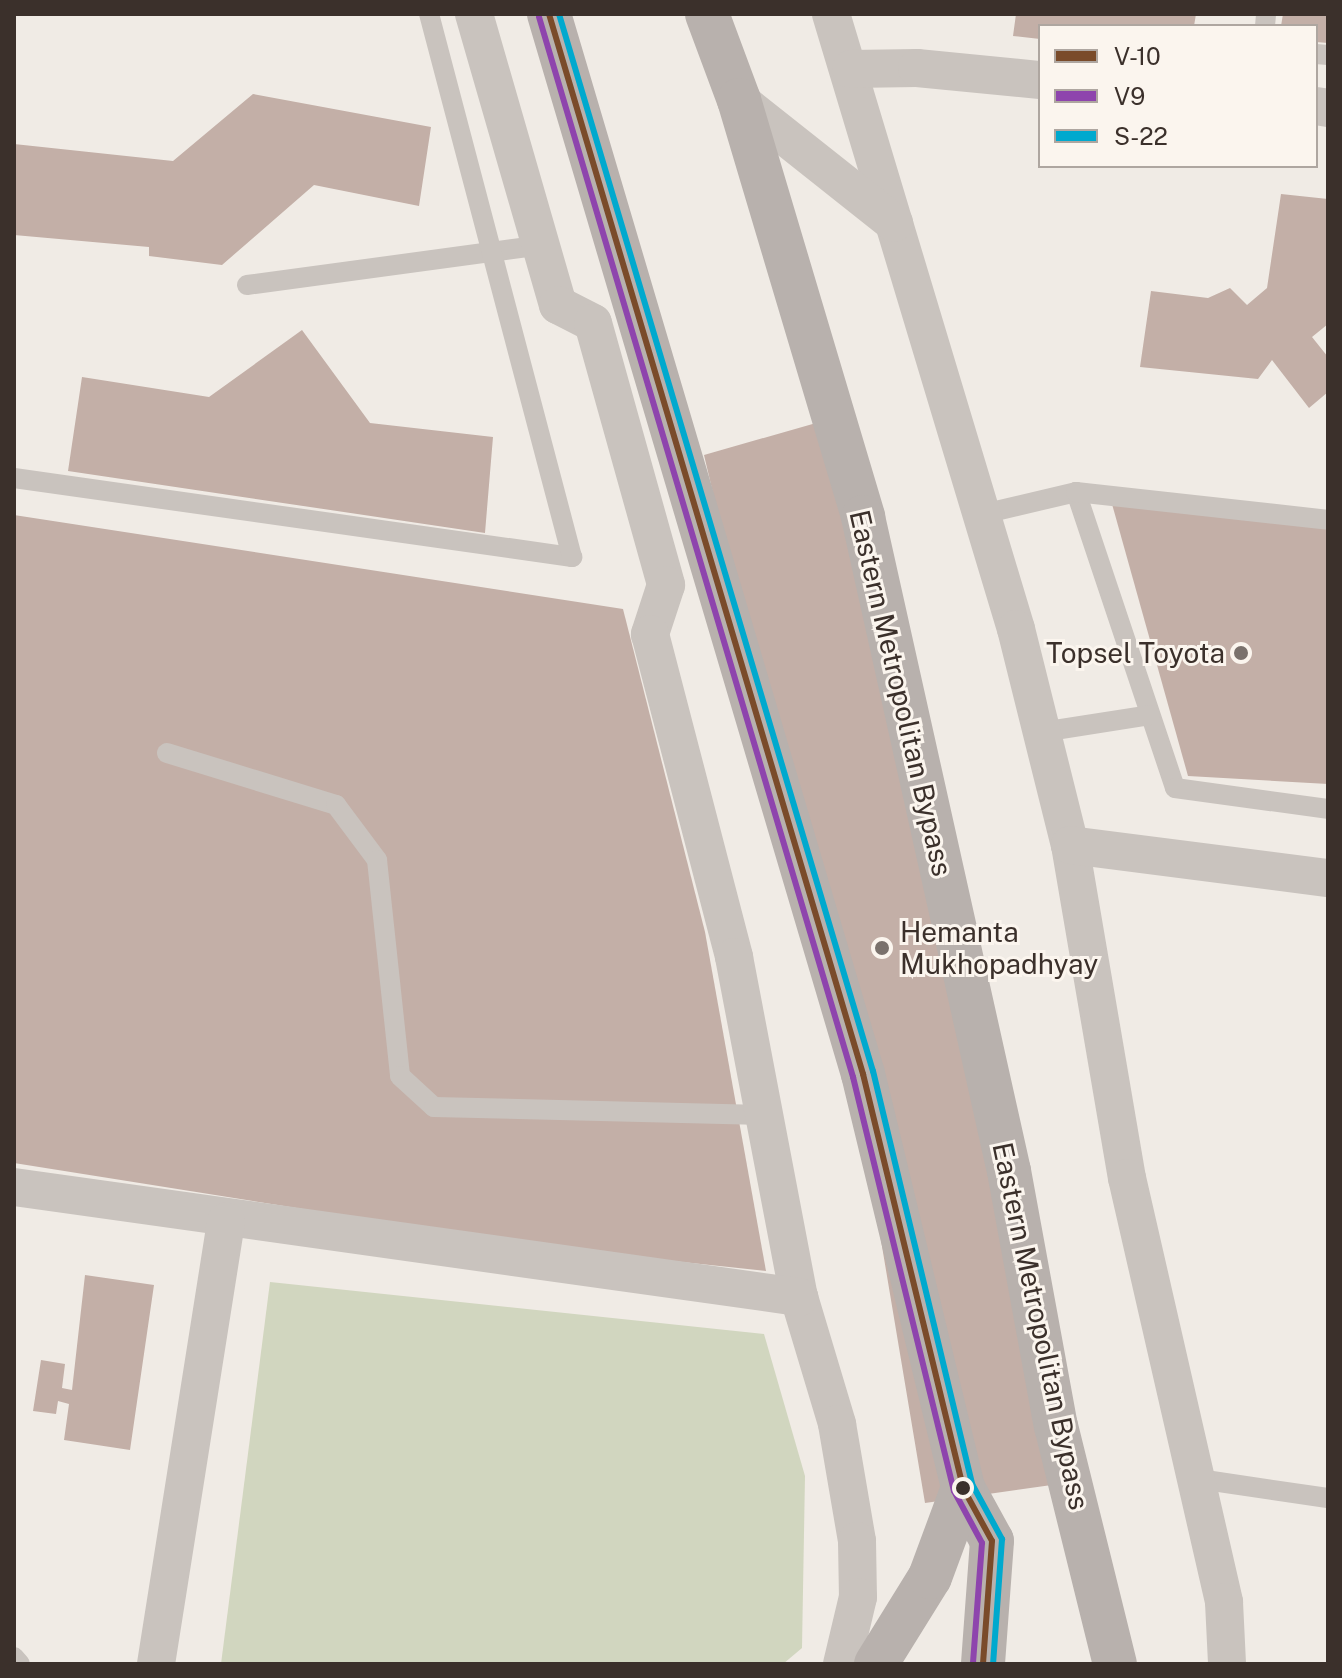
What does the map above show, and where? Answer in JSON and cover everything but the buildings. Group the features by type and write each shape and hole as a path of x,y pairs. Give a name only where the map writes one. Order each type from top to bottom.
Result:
{"main road":[{"path":"549,14 863,1074 963,1488 992,1541 983,1664"},
{"name":"Eastern Metropolitan Bypass","path":"707,14 739,100 863,517 1009,1171 1056,1426 1115,1664"},
{"path":"876,1664 930,1577 963,1488"}],"street":[{"path":"474,14 558,305 593,323 666,585 650,634 734,957 799,1297 837,1424 857,1541 858,1597 842,1664"},
{"path":"831,14 851,69 894,223 983,514 1070,845 1127,1178 1192,1478 1224,1602 1227,1664"},
{"path":"851,69 917,68 1038,80"},
{"path":"739,100 894,223"},
{"path":"1070,845 1328,878"},
{"path":"14,1187 226,1221 799,1297"},
{"path":"156,1664 226,1221"}],"lane":[{"path":"14,478 572,557 429,14"},
{"path":"247,285 492,256 542,245"},
{"path":"983,514 1076,492 1328,520"},
{"path":"1076,492 1175,788 1328,809"},
{"path":"1042,732 1150,715"},
{"path":"167,753 336,805 377,860 400,1076 434,1107 764,1115"},
{"path":"1192,1478 1328,1498"},
{"path":"14,1657 20,1664"}],"green space":[{"path":"270,1282 764,1334 805,1476 802,1648 783,1664 221,1664"}],"transit line":[{"name":"V-10","path":"549,14 863,1074 963,1488 992,1541 983,1664"},
{"name":"S-22","path":"559,14 873,1071 972,1484 1002,1539 993,1664"},
{"name":"V9","path":"539,17 853,1077 954,1491 982,1543 973,1663"}],"place":[{"name":"Topsel Toyota","path":"1241,653"},
{"name":"Hemanta Mukhopadhyay","path":"882,948"}]}
